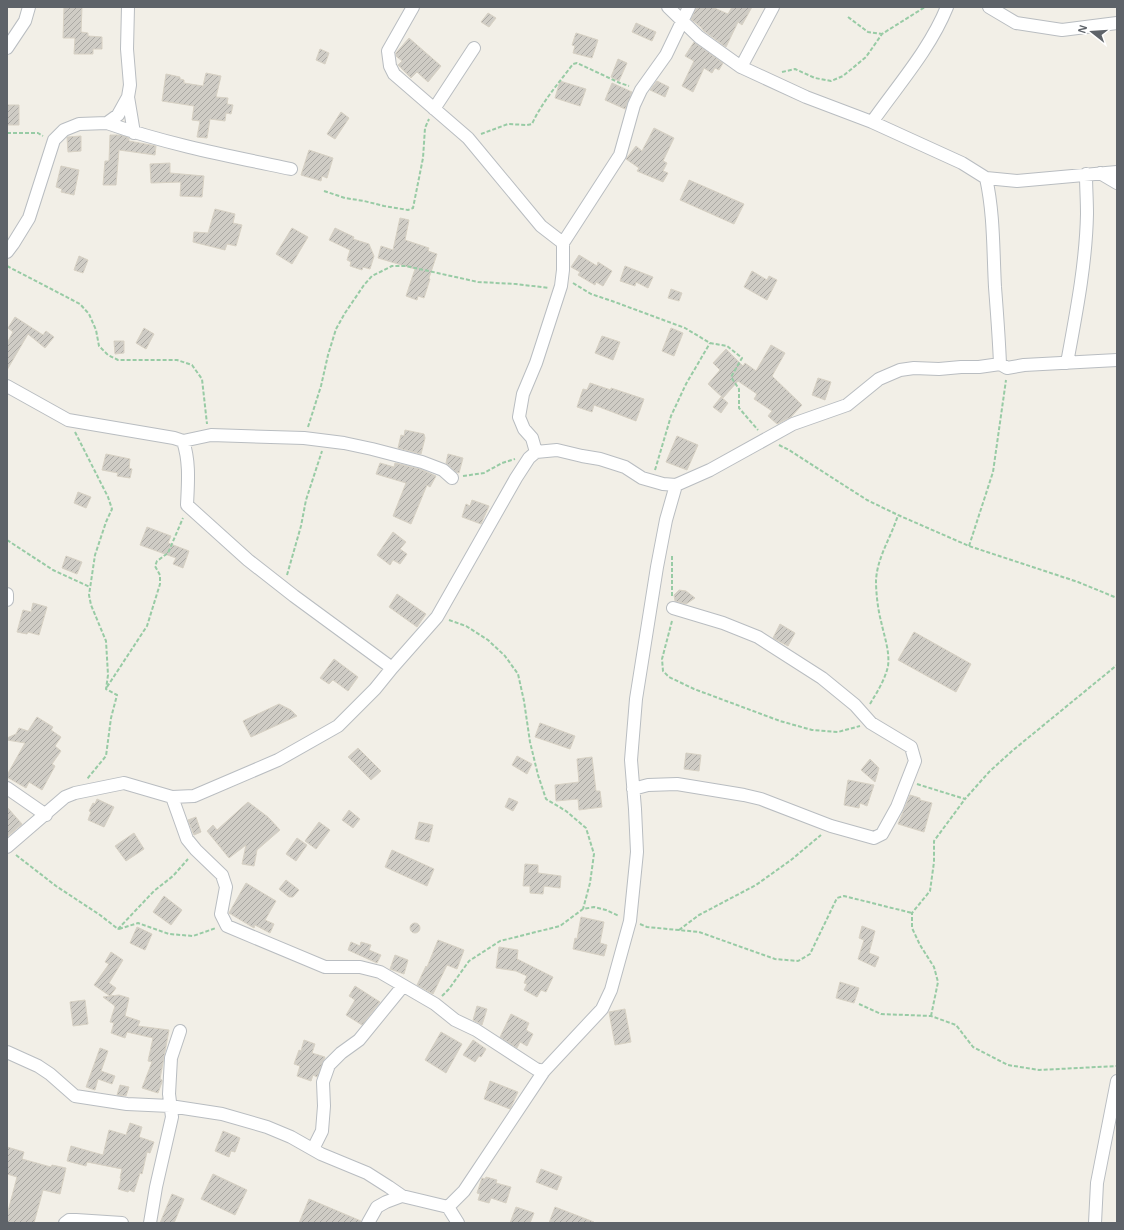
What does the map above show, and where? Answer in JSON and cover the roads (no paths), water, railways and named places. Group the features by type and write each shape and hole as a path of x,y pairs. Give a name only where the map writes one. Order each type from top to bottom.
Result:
{"street":[{"path":"7,48 25,21 29,7"},
{"path":"128,7 127,49 130,85 128,97 134,133"},
{"path":"413,7 388,51 390,66 394,74 468,138 541,226 563,242"},
{"path":"668,7 699,37 741,66 806,96 872,122 962,163 986,178 1018,181 1117,172"},
{"path":"9,850 66,797 75,793 124,783 172,797 194,796 278,760 338,726 375,689 437,616 532,455 532,438 524,429 518,417 523,394 536,363 561,288 563,270 563,242 620,155 634,105 641,90 666,55 689,7"},
{"path":"741,66 773,7"},
{"path":"872,122 914,65 942,20 947,7"},
{"path":"989,7 1016,23 1062,30 1117,23"},
{"path":"434,109 474,48"},
{"path":"107,123 118,115 128,97"},
{"path":"7,252 29,218 54,140 64,130 79,124 107,123 134,133 210,152 291,169"},
{"path":"1100,173 1117,183"},
{"path":"1067,363 1083,257 1087,214 1086,174"},
{"path":"986,178 991,203 994,231 995,287 1004,366"},
{"path":"532,455 557,450 600,459 625,467 642,478 663,484 676,485 710,470 793,424 847,405 879,379 900,370 914,368 939,370 961,367 979,368 1117,360"},
{"path":"7,386 68,420 174,438 183,441 211,436 304,438 325,440 372,449 422,462 443,470 452,478"},
{"path":"183,441 187,451 187,505 248,560 392,668"},
{"path":"448,1207 464,1191 544,1071 602,1009 611,990 630,921 637,852 631,760 636,699 657,567 666,520 676,485"},
{"path":"7,594 7,600"},
{"path":"634,789 648,785 677,784 744,795 761,799 831,826 874,838 882,834 897,807 915,761 911,747 867,719 855,705 822,678 758,637 723,623 673,608"},
{"path":"7,788 46,815"},
{"path":"172,797 187,839 196,850 222,875 226,887 221,914 227,926 326,967 360,967 380,972 435,1004 455,1020 476,1030 536,1069 544,1071"},
{"path":"313,1149 322,1131 324,1106 323,1082 329,1065 341,1053 359,1040 403,986"},
{"path":"150,1223 156,1187 172,1117 169,1084 171,1058 180,1031"},
{"path":"7,1052 38,1066 50,1074 75,1096 127,1104 170,1106 222,1114 267,1127 291,1137 321,1154 366,1173 402,1196 448,1207 458,1223"},
{"path":"1095,1223 1097,1184 1117,1081"},
{"path":"368,1223 378,1207 386,1202 402,1196"},
{"path":"65,1223 69,1220 76,1220 122,1223"}]}
